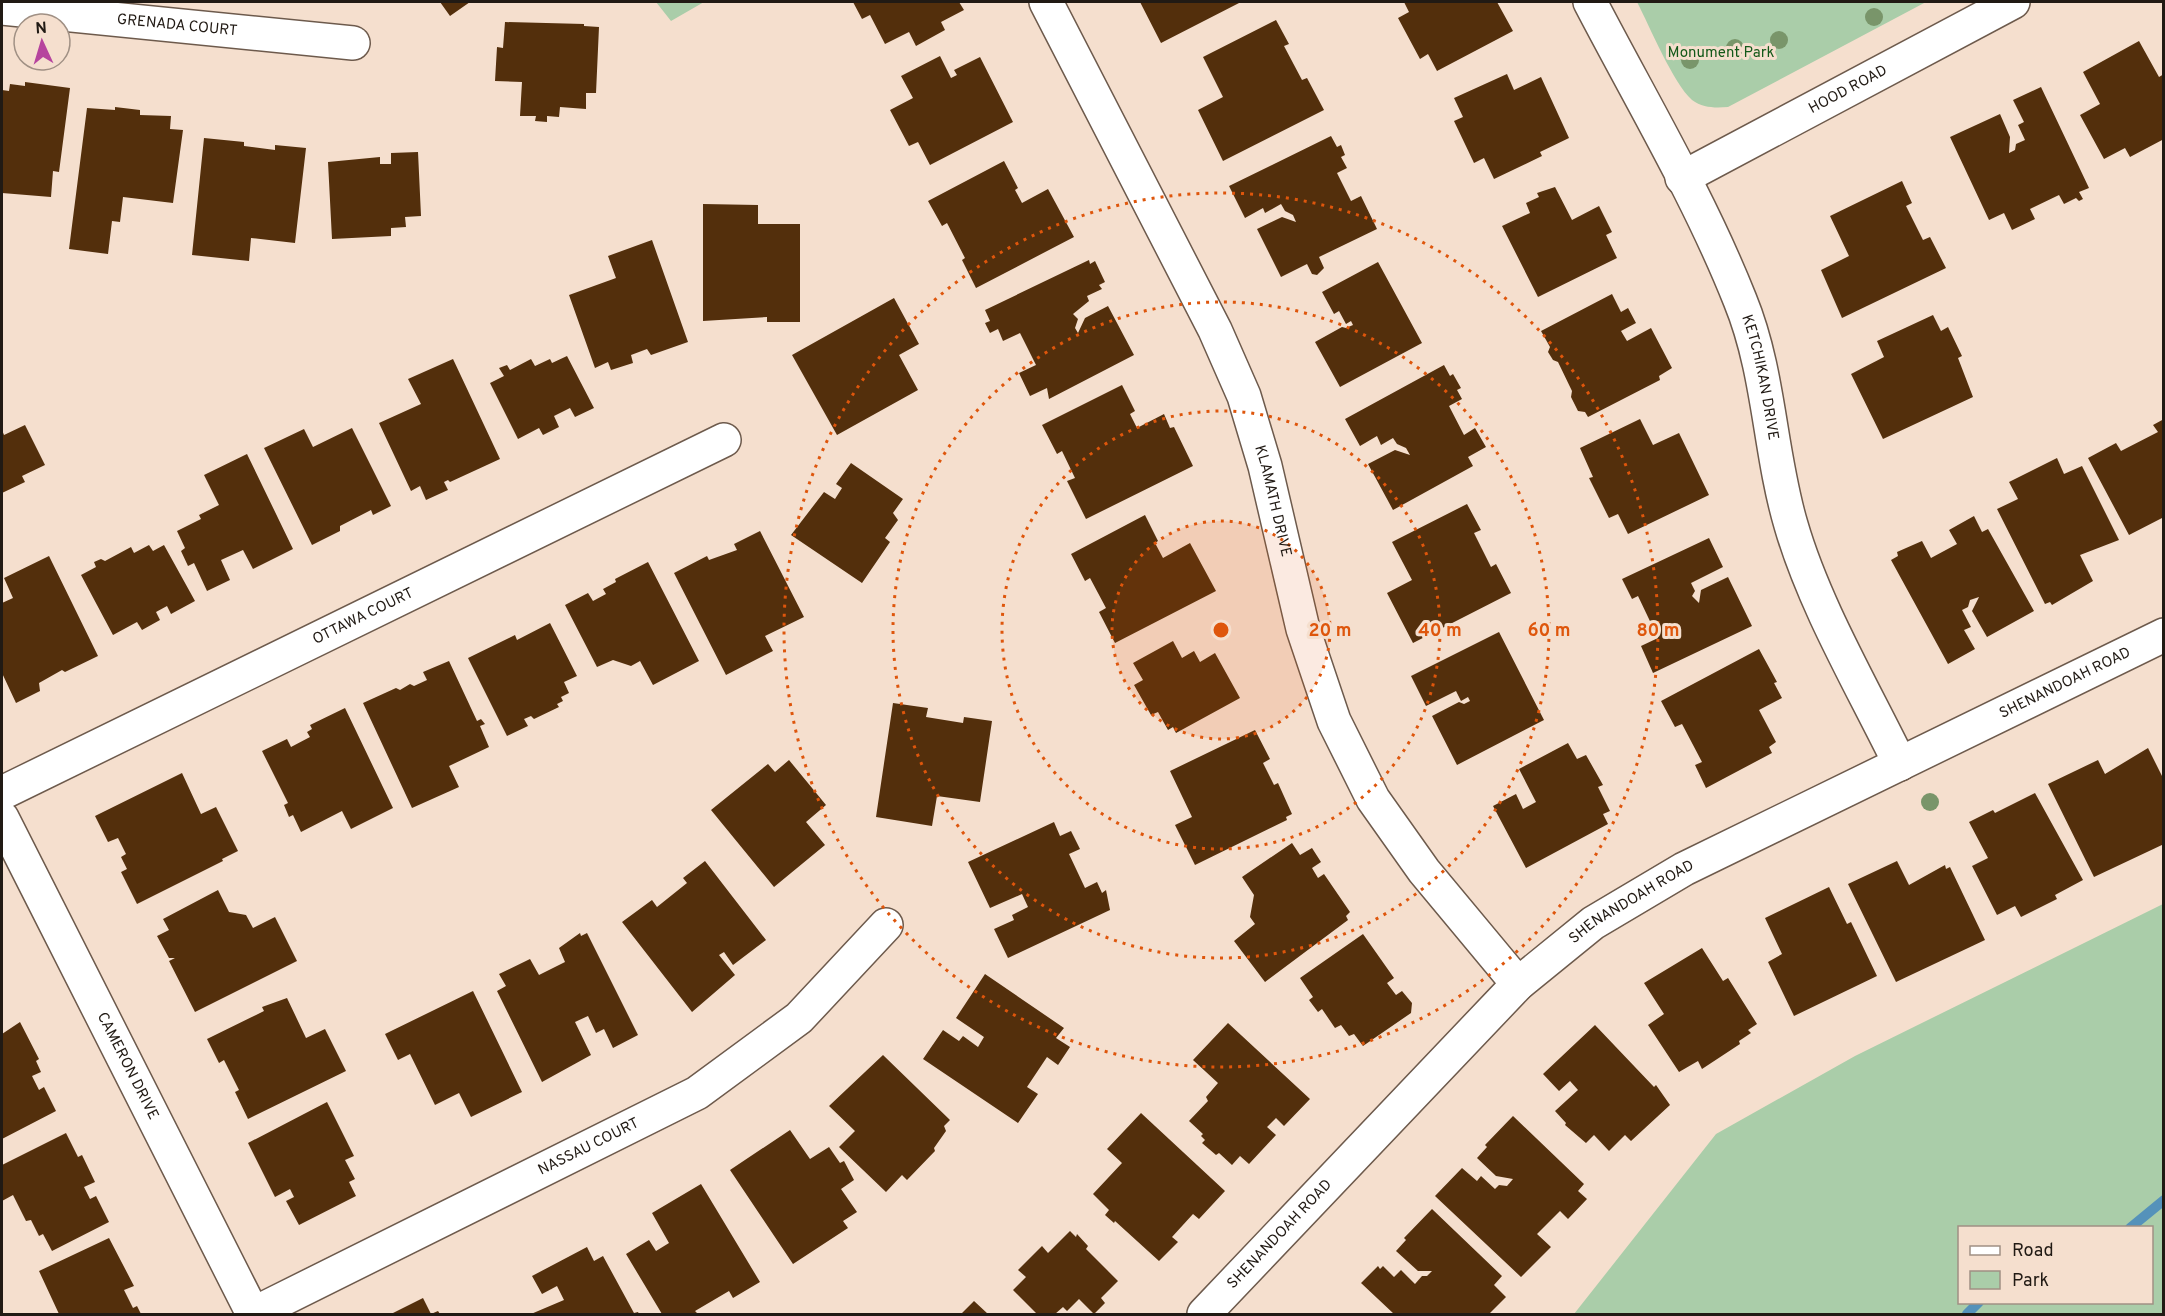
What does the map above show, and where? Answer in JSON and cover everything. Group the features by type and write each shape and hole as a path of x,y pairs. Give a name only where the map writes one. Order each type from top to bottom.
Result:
{"street":[{"name":"KLAMATH DRIVE","path":"1046,2 1215,330 1244,396 1265,466 1303,629 1334,721 1373,799 1424,871 1518,984"},
{"name":"KETCHIKAN DRIVE","path":"1590,2 1682,178 1741,302 1763,373 1791,525 1817,594 1899,764"},
{"name":"HOOD ROAD","path":"1682,178 2013,2"},
{"name":"GRENADA COURT","path":"2,8 353,43"},
{"name":"OTTAWA COURT","path":"2,793 724,440"},
{"name":"SHENANDOAH ROAD","path":"1204,1314 1518,984 1593,922 1684,869 2163,635"},
{"name":"CAMERON DRIVE","path":"2,818 253,1314"},
{"name":"NASSAU COURT","path":"253,1314 697,1093 799,1018 886,925"}],"green space":[{"path":"656,2 704,2 671,21"},
{"name":"Monument Park","path":"1637,2 1926,2 1728,107 1709,107 1692,100 1677,81"},
{"path":"2163,904 2163,1314 1574,1314 1716,1134 1855,1056"}],"building":[{"path":"440,2 470,2 450,16"},
{"path":"853,2 959,2 964,10 941,22 945,30 916,46 909,32 885,44 870,15 862,19"},
{"path":"1140,2 1241,2 1161,43"},
{"path":"1404,2 1497,2 1513,31 1437,71 1428,54 1420,59 1398,18 1409,12"},
{"path":"1276,20 1289,44 1284,46 1302,80 1307,78 1324,110 1223,161 1198,110 1223,97 1203,57"},
{"path":"505,22 584,24 584,26 599,27 596,93 586,93 586,109 560,107 559,117 547,116 547,122 535,121 536,116 520,116 522,82 495,81 497,47 503,48"},
{"path":"2139,41 2159,77 2164,74 2164,139 2130,157 2125,148 2104,159 2080,115 2100,104 2083,72"},
{"path":"940,56 951,78 957,75 954,70 980,57 1013,122 930,165 918,142 909,146 890,110 913,98 901,76"},
{"path":"1507,74 1514,90 1541,77 1569,138 1540,152 1542,156 1494,179 1484,158 1474,163 1454,121 1463,117 1454,98"},
{"path":"25,82 70,88 59,172 53,171 51,197 2,193 2,90 9,91 10,84 25,86"},
{"path":"2041,87 2089,188 2079,192 2083,199 2079,201 2076,198 2064,204 2059,195 2030,209 2035,219 2012,230 2004,213 1989,220 1950,137 2000,114 2010,137 2009,153 2015,150 2016,144 2025,140 2018,125 2024,122 2013,100"},
{"path":"115,107 140,110 140,115 171,116 170,129 183,130 173,203 123,197 120,222 112,221 108,254 69,249 87,108 115,110"},
{"path":"1331,136 1337,147 1341,145 1345,155 1341,157 1347,168 1337,173 1351,201 1361,196 1377,229 1319,257 1324,268 1317,275 1312,274 1307,264 1281,277 1257,229 1282,217 1296,222 1293,215 1285,211 1281,204 1265,213 1263,208 1245,218 1229,186"},
{"path":"204,138 244,142 244,146 275,150 275,145 306,148 295,243 251,238 249,261 192,255"},
{"path":"418,152 421,216 405,217 406,227 391,228 391,236 332,239 328,162 380,157 380,164 391,164 391,153"},
{"path":"1004,161 1018,188 1015,190 1022,203 1048,189 1074,237 976,288 962,260 965,258 947,223 942,226 928,201"},
{"path":"1902,181 1912,203 1906,206 1923,240 1930,237 1946,268 1842,318 1821,270 1849,256 1830,216"},
{"path":"1555,187 1572,220 1599,206 1612,232 1606,235 1617,258 1538,297 1502,226 1530,213 1526,203 1539,197 1537,193"},
{"path":"703,204 758,205 758,224 800,224 800,322 767,322 767,317 703,321"},
{"path":"652,240 688,342 651,355 647,349 631,355 633,363 611,370 608,362 595,368 569,295 616,278 608,256"},
{"path":"1089,260 1090,264 1095,261 1105,282 1099,285 1102,289 1087,296 1089,301 1073,314 1078,319 1075,328 1078,333 1085,318 1108,306 1134,355 1049,399 1047,388 1030,396 1019,373 1036,365 1020,333 1003,341 998,329 990,333 985,323 990,321 985,310"},
{"path":"1378,262 1422,343 1340,387 1315,342 1342,327 1353,325 1351,321 1346,324 1339,311 1334,314 1322,292"},
{"path":"1612,294 1621,312 1628,308 1636,323 1621,331 1627,341 1651,328 1672,368 1659,376 1660,380 1588,417 1585,412 1578,411 1571,397 1572,391 1558,362 1553,360 1548,352 1550,347 1541,331"},
{"path":"894,298 919,344 899,355 918,390 837,435 792,355"},
{"path":"1933,315 1941,331 1948,327 1962,356 1958,358 1973,397 1883,439 1851,374 1884,357 1877,341"},
{"path":"567,356 594,408 575,417 570,408 554,416 559,427 543,435 539,428 518,439 490,383 504,376 499,368 507,365 510,370 531,359 535,366 550,359 552,363"},
{"path":"453,359 500,459 450,482 448,480 444,482 448,490 426,500 420,486 411,491 379,423 421,404 408,379"},
{"path":"1444,365 1450,376 1453,374 1461,388 1457,390 1462,399 1449,406 1464,435 1475,428 1486,447 1468,457 1473,466 1393,510 1368,464 1395,450 1410,455 1406,448 1397,444 1393,438 1381,445 1377,436 1360,446 1345,419"},
{"path":"1122,385 1135,411 1130,414 1137,428 1164,414 1170,428 1174,427 1193,466 1086,519 1067,481 1075,478 1062,451 1057,454 1042,425"},
{"path":"1640,419 1653,445 1679,433 1709,495 1628,534 1618,514 1609,518 1589,478 1593,477 1580,448"},
{"path":"2164,419 2164,517 2129,535 2088,458 2116,443 2121,451 2158,432 2153,425"},
{"path":"25,425 45,465 22,476 25,482 2,493 2,430 4,435"},
{"path":"352,428 391,506 373,515 371,510 340,526 340,531 312,545 264,448 304,429 313,447"},
{"path":"247,454 293,549 253,569 243,550 221,560 230,580 207,591 194,563 188,566 181,551 185,548 177,531 201,519 199,515 219,505 204,475"},
{"path":"2057,458 2064,474 2082,466 2119,540 2080,555 2093,581 2052,605 2050,602 2045,604 1997,509 2018,499 2009,482"},
{"path":"851,463 903,499 893,513 898,520 885,538 890,542 862,583 791,535 824,492 835,499 842,488 836,484"},
{"path":"1467,504 1481,530 1474,533 1491,567 1496,564 1511,593 1413,643 1387,593 1412,580 1392,542"},
{"path":"1145,515 1158,541 1155,543 1163,558 1190,543 1216,591 1115,643 1099,612 1106,608 1090,578 1085,581 1071,554"},
{"path":"1974,516 1982,532 1988,529 2034,611 1987,637 1972,611 1979,597 1970,600 1968,607 1962,610 1971,627 1964,630 1975,649 1948,664 1891,560 1898,556 1897,552 1922,541 1931,558 1957,544 1949,530"},
{"path":"760,531 804,617 765,636 773,651 726,675 674,573 707,556 709,560 737,550 734,544"},
{"path":"1709,538 1723,567 1691,583 1695,591 1692,596 1699,603 1701,590 1728,577 1752,626 1653,673 1641,646 1658,638 1638,596 1632,599 1622,579"},
{"path":"149,545 153,551 164,545 195,601 171,614 167,606 156,612 160,620 142,630 137,622 113,635 81,575 96,567 94,562 101,559 105,561 131,547 134,553"},
{"path":"49,556 98,656 65,672 62,670 39,683 40,691 16,703 2,673 2,603 13,598 4,578"},
{"path":"648,562 699,661 653,685 640,661 631,666 613,660 597,667 565,605 588,593 593,601 606,594 603,589 616,582 615,579"},
{"path":"550,623 577,676 564,682 569,693 561,697 563,701 557,704 559,707 534,719 531,716 524,719 528,726 507,736 468,658 515,635 517,640"},
{"path":"1499,632 1544,720 1457,765 1432,716 1459,702 1464,704 1470,701 1468,697 1461,701 1456,691 1426,706 1411,676"},
{"path":"1173,641 1182,658 1194,651 1200,662 1215,653 1240,698 1176,733 1173,727 1168,730 1158,712 1151,715 1134,685 1143,680 1133,663"},
{"path":"1759,649 1777,682 1774,683 1782,698 1759,710 1776,742 1769,747 1772,753 1706,788 1695,765 1702,762 1682,724 1675,727 1661,701"},
{"path":"449,661 477,721 481,719 485,724 480,726 489,747 449,766 459,787 412,808 363,703 396,688 400,690 410,684 414,686 427,680 423,672"},
{"path":"893,703 928,708 926,717 963,723 964,717 992,721 980,802 937,796 932,826 876,817"},
{"path":"345,708 393,808 351,829 342,811 301,832 293,815 289,817 284,805 288,803 262,751 287,739 291,747 310,737 307,732 312,729 310,725"},
{"path":"1255,730 1270,759 1263,763 1274,785 1278,783 1292,814 1286,817 1287,820 1195,865 1175,825 1192,817 1170,771"},
{"path":"1568,743 1577,759 1586,755 1603,785 1598,787 1610,811 1603,814 1608,824 1526,868 1493,806 1516,794 1523,809 1536,802 1519,769"},
{"path":"2148,748 2164,780 2164,844 2094,877 2048,784 2098,760 2105,774"},
{"path":"789,760 826,805 806,822 825,845 774,887 711,810 768,764 775,772"},
{"path":"182,773 201,814 216,807 238,851 222,859 223,861 137,904 121,872 127,869 121,857 126,854 118,838 108,842 95,816"},
{"path":"2035,793 2083,880 2055,895 2057,899 2021,917 2015,906 1997,915 1972,866 1988,858 1969,822 1993,810 1995,813"},
{"path":"1054,822 1060,836 1071,831 1080,849 1069,854 1085,888 1097,882 1102,893 1106,890 1110,910 1008,958 994,929 1014,920 1012,915 1028,907 1022,894 990,908 968,862"},
{"path":"1292,843 1300,855 1312,848 1321,862 1312,868 1318,878 1324,874 1350,912 1346,916 1348,920 1265,982 1234,941 1255,924 1250,917 1254,895 1242,877"},
{"path":"705,861 766,940 733,965 724,952 719,955 735,975 692,1012 622,922 652,900 657,907 687,883 683,878"},
{"path":"1897,861 1909,885 1945,865 1946,869 1950,867 1985,940 1896,982 1848,884"},
{"path":"1829,887 1847,924 1851,922 1877,976 1794,1016 1768,962 1782,954 1765,918"},
{"path":"218,890 229,912 246,915 253,928 275,917 297,961 195,1012 169,961 175,958 169,958 157,936 169,930 163,919"},
{"path":"580,933 581,936 587,933 638,1035 613,1048 604,1029 596,1033 588,1016 575,1022 591,1055 542,1082 497,991 506,986 499,974 530,959 539,975 565,962 559,948"},
{"path":"1363,934 1394,978 1387,983 1396,995 1402,991 1412,1003 1411,1013 1363,1046 1354,1034 1349,1036 1341,1025 1335,1028 1322,1009 1318,1012 1309,1000 1313,997 1300,978"},
{"path":"1702,948 1723,981 1728,978 1757,1024 1748,1030 1751,1033 1739,1041 1740,1044 1702,1069 1698,1061 1679,1072 1648,1025 1664,1014 1644,983"},
{"path":"985,974 1064,1028 1056,1038 1070,1047 1058,1065 1047,1057 1027,1087 1038,1094 1018,1123 923,1059 943,1030 959,1041 963,1036 978,1047 984,1037 956,1018"},
{"path":"473,991 522,1092 471,1117 459,1093 435,1105 410,1054 398,1060 385,1034"},
{"path":"287,998 306,1038 325,1029 346,1071 248,1119 235,1092 239,1090 224,1060 219,1063 207,1039 264,1011 262,1007"},
{"path":"20,1022 39,1059 36,1061 41,1072 32,1076 39,1090 44,1087 56,1111 2,1139 2,1034"},
{"path":"1228,1023 1310,1099 1284,1126 1276,1118 1267,1127 1276,1135 1249,1164 1240,1156 1232,1165 1219,1153 1216,1155 1202,1143 1205,1140 1201,1136 1203,1134 1189,1121 1208,1101 1206,1097 1218,1083 1193,1060"},
{"path":"1595,1025 1654,1087 1656,1085 1670,1105 1631,1141 1625,1135 1609,1151 1594,1135 1586,1143 1565,1125 1566,1123 1555,1111 1578,1090 1570,1081 1559,1091 1543,1074"},
{"path":"883,1055 950,1120 944,1126 946,1131 934,1148 935,1151 907,1180 902,1175 886,1192 839,1147 855,1131 829,1106"},
{"path":"327,1102 354,1156 345,1160 355,1179 349,1182 356,1196 299,1225 286,1201 294,1197 290,1189 275,1197 248,1143"},
{"path":"1141,1113 1225,1191 1199,1219 1193,1214 1172,1237 1178,1242 1159,1261 1115,1221 1114,1223 1105,1215 1109,1210 1093,1194 1122,1163 1107,1149"},
{"path":"1513,1116 1584,1184 1578,1191 1587,1199 1568,1219 1560,1211 1537,1234 1551,1247 1521,1277 1435,1196 1462,1168 1477,1181 1481,1176 1495,1189 1499,1185 1507,1186 1513,1179 1496,1176 1477,1158 1487,1147 1485,1145"},
{"path":"790,1130 810,1159 829,1147 840,1163 844,1161 854,1180 841,1189 857,1212 843,1221 848,1228 793,1264 730,1170"},
{"path":"66,1133 78,1157 82,1155 95,1182 84,1187 90,1199 96,1196 109,1222 52,1251 43,1234 39,1236 31,1220 26,1221 13,1195 2,1201 2,1165"},
{"path":"701,1184 760,1282 733,1298 729,1291 695,1311 698,1314 662,1314 626,1254 649,1240 656,1251 669,1243 652,1213"},
{"path":"1432,1209 1502,1276 1494,1285 1506,1297 1489,1314 1394,1314 1361,1283 1378,1266 1380,1269 1383,1266 1394,1277 1401,1270 1415,1284 1422,1276 1427,1276 1432,1271 1418,1271 1396,1251 1406,1240 1404,1238"},
{"path":"1070,1231 1076,1237 1077,1234 1088,1246 1086,1249 1118,1281 1101,1298 1105,1303 1094,1314 1079,1299 1067,1311 1063,1307 1055,1314 1037,1314 1013,1290 1026,1277 1018,1270 1042,1246 1048,1253"},
{"path":"109,1238 134,1286 124,1290 133,1308 137,1306 141,1314 59,1314 39,1271"},
{"path":"587,1247 594,1261 603,1256 634,1313 639,1314 531,1314 564,1300 557,1286 542,1294 532,1276"},
{"path":"423,1298 431,1314 391,1314"},
{"path":"974,1301 988,1314 961,1314"}],"waterway":[{"path":"2132,1226 2164,1200"},
{"path":"1967,1314 1977,1304"}]}
